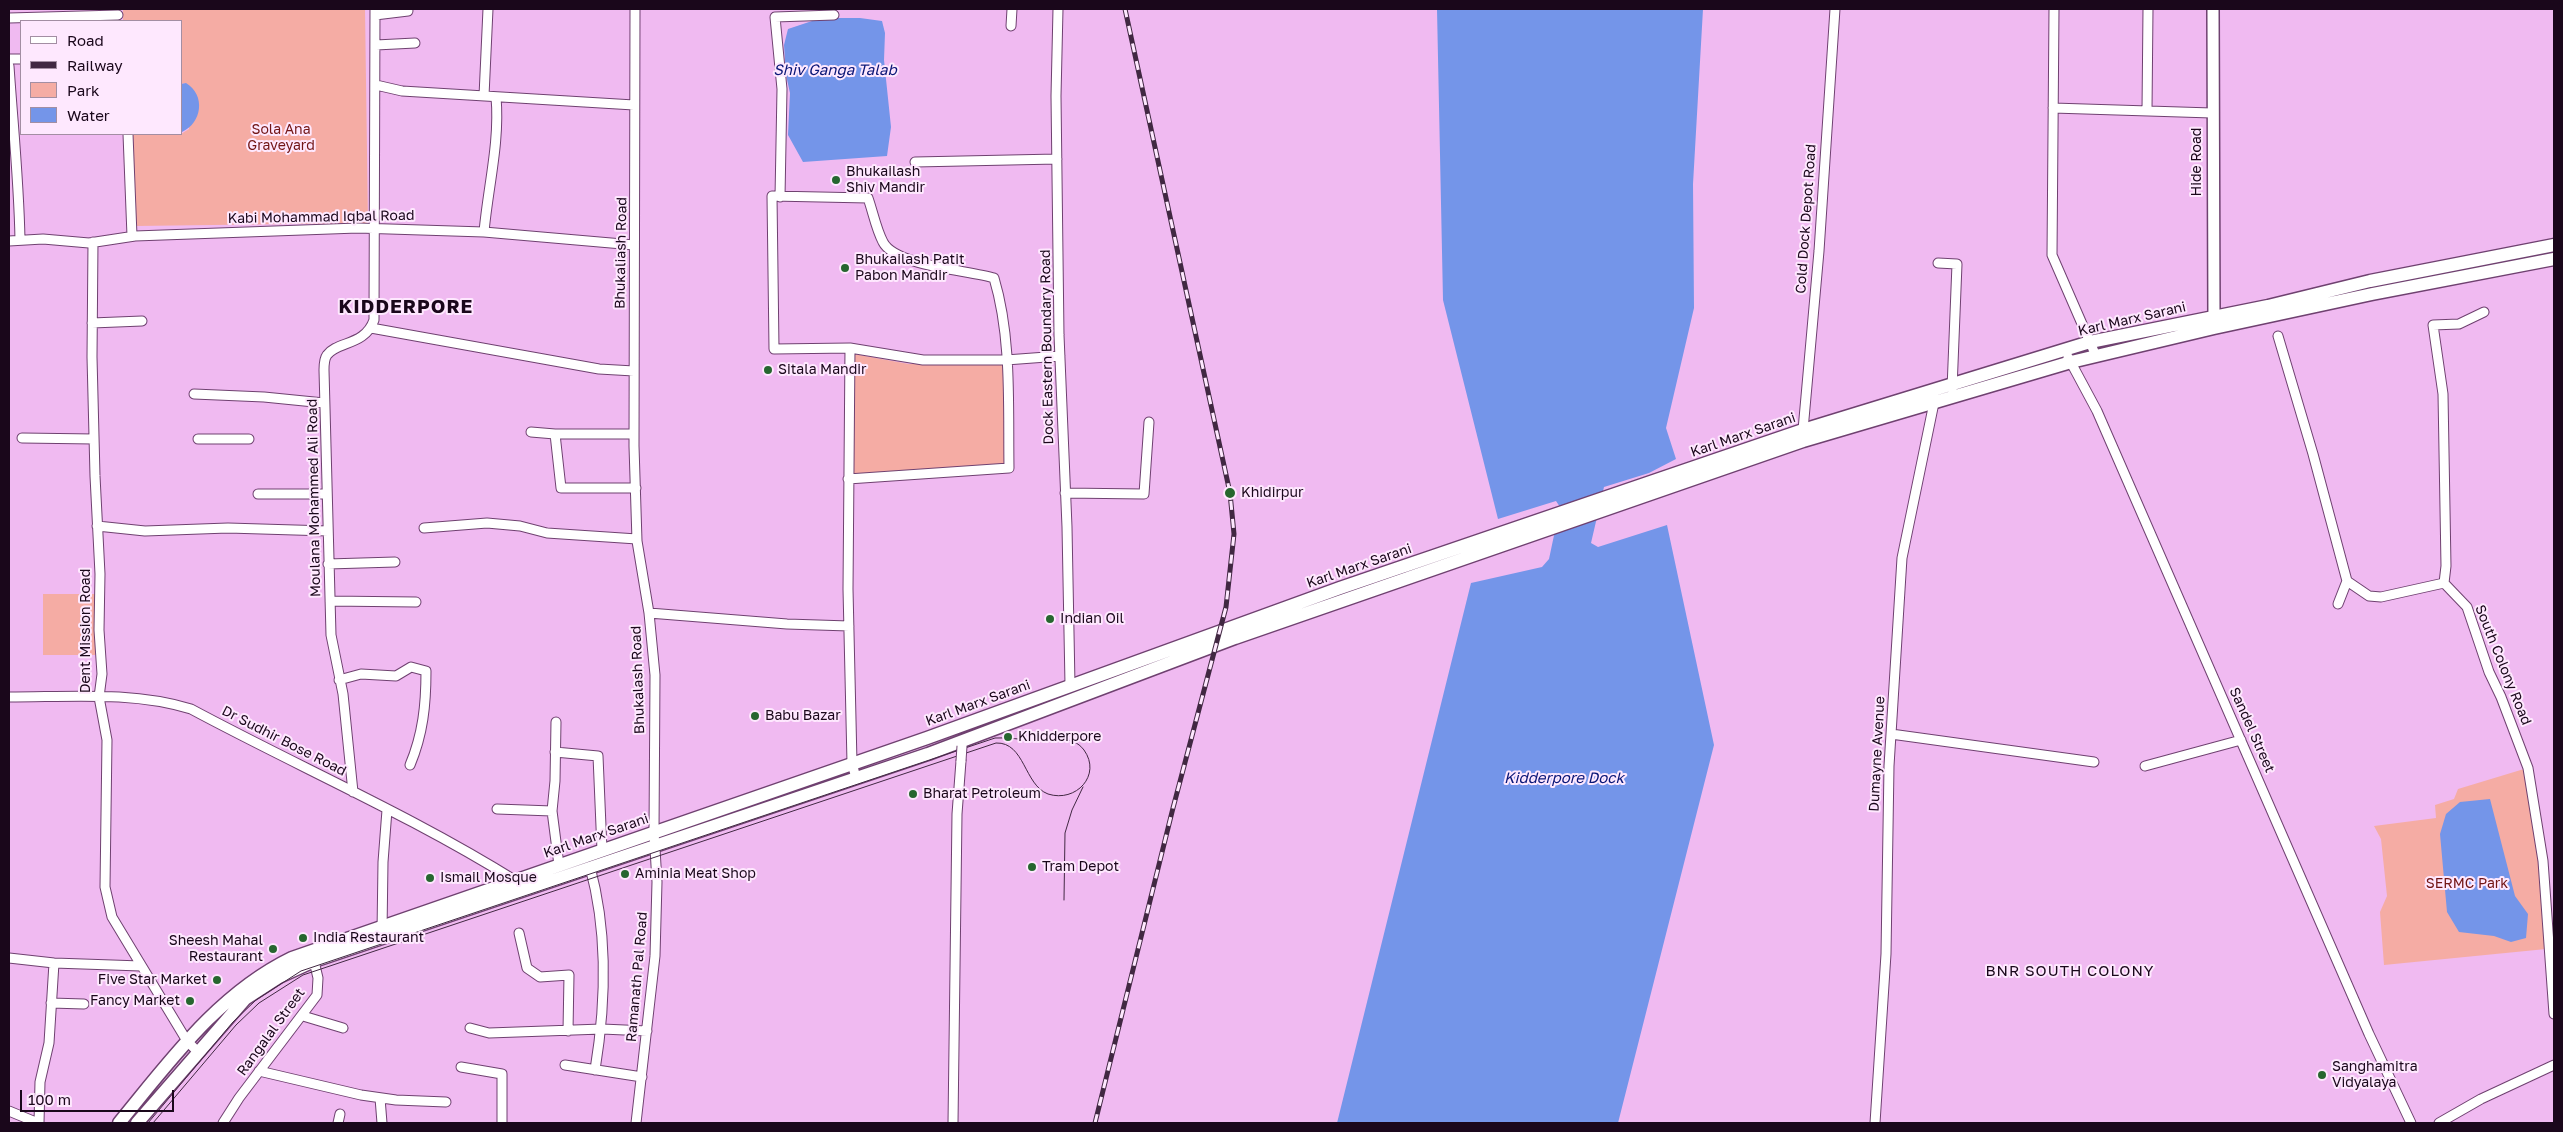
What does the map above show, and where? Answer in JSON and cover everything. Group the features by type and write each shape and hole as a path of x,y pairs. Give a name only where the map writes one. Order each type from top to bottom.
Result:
{"main road":[{"name":"Karl Marx Sarani","path":"119,1123 187,1041 210,1017 246,985 265,972 518,886 559,864 960,726 1340,588 1534,528 1630,495 1803,430 1935,396 2090,342 2270,311 2370,281 2554,245"},
{"path":"2270,311 2554,259"},
{"path":"1952,390 2096,356 2214,322"},
{"path":"1630,495 1803,441 1935,396"},
{"path":"518,886 590,867 962,744 1235,638 1534,528"},
{"path":"137,1123 222,1023 245,999 260,987 312,956"}],"street":[{"path":"484,96 488,9"},
{"name":"Bhukaliash Road","path":"635,9 634,434 636,498"},
{"path":"1012,9 1012,26"},
{"name":"Dock Eastern Boundary Road","path":"1058,9 1057,159 1060,356 1070,685"},
{"name":"Cold Dock Depot Road","path":"1803,430 1819,251 1835,9"},
{"path":"2054,9 2052,255 2096,356"},
{"path":"2147,110 2148,9"},
{"name":"Hide Road","path":"2213,9 2214,322"},
{"path":"408,11 375,12 375,310 371,328 599,369 634,371"},
{"path":"9,18 32,14 118,15"},
{"path":"780,196 782,89 775,17 834,15"},
{"path":"376,45 415,43"},
{"path":"9,50 9,60"},
{"path":"9,66 10,119 19,189 20,240"},
{"path":"376,85 402,91 634,105"},
{"path":"484,232 488,186 499,124 496,97"},
{"path":"2053,108 2212,113"},
{"path":"128,135 132,236"},
{"path":"915,162 1057,159"},
{"path":"848,479 1009,468 1006,360 1000,299 994,278 970,271 938,268 924,262 912,262 900,257 883,243 868,198 772,196 774,349 850,348 923,360 1006,360 1060,356"},
{"name":"Kabi Mohammad Iqbal Road","path":"9,241 43,239 93,242 132,236 265,230 374,229 484,232 634,244"},
{"name":"Dent Mission Road","path":"93,242 94,439 102,674 99,697 107,740 105,887 107,905 112,918 187,1041 198,1052"},
{"path":"1938,263 1957,264 1952,390"},
{"path":"2347,581 2369,596 2381,597 2444,583 2446,558 2443,394 2433,325 2460,324 2484,312"},
{"path":"92,323 142,321"},
{"name":"Moulana Mohammed Ali Road","path":"354,792 347,723 331,635 324,403 326,356 332,349 355,340 371,328"},
{"path":"2278,336 2314,454 2347,581 2338,604"},
{"path":"850,348 848,479 849,626 852,763 856,778"},
{"name":"Sandel Street","path":"2064,350 2097,411 2366,1027 2412,1123"},
{"path":"194,394 264,396 324,403"},
{"name":"Dumayne Avenue","path":"1874,1123 1886,954 1891,734 1902,558 1935,396"},
{"path":"1065,493 1144,494 1149,422"},
{"path":"531,432 556,434 634,434"},
{"path":"556,434 561,488 636,488"},
{"path":"22,438 94,439"},
{"path":"198,439 249,439"},
{"path":"258,494 327,494"},
{"name":"Bhukalash Road","path":"636,498 637,539 649,613 655,675 654,832"},
{"path":"424,528 487,523 520,526 547,532 637,539"},
{"path":"97,526 146,531 228,528 328,531"},
{"path":"328,564 395,562"},
{"name":"South Colony Road","path":"2444,583 2467,607 2489,672 2501,697 2528,768 2543,861 2554,1014"},
{"path":"330,601 416,602"},
{"path":"649,613 787,624 849,626"},
{"path":"339,680 361,674 396,676 410,667 426,671 428,694 424,718 410,765"},
{"name":"Dr Sudhir Bose Road","path":"9,697 125,697 170,702 191,709 486,862 518,886"},
{"path":"556,722 555,781 552,811 559,864"},
{"path":"953,1123 957,814 962,744 960,726"},
{"path":"1891,734 2094,762"},
{"path":"2145,766 2242,740"},
{"path":"555,752 598,756 602,850"},
{"path":"497,809 552,811"},
{"path":"382,933 387,810"},
{"name":"Ramanath Pal Road","path":"636,1123 654,956 657,882 654,832"},
{"path":"590,867 605,979 602,1029 595,1070"},
{"path":"520,934 527,968 540,977 569,975 568,1031"},
{"name":"Rangalal Street","path":"223,1123 259,1071 303,1016 316,995 318,978 312,956"},
{"path":"9,958 54,963 141,966"},
{"path":"9,1111 38,1123 40,1082 49,1043 54,963"},
{"path":"52,1003 84,1004"},
{"path":"303,1016 343,1028"},
{"path":"470,1028 489,1033 602,1029 647,1031"},
{"path":"2439,1123 2481,1099 2554,1064"},
{"path":"565,1066 642,1076"},
{"path":"461,1067 502,1074 502,1123"},
{"path":"259,1071 380,1098 446,1102"},
{"path":"380,1098 382,1123"},
{"path":"338,1123 340,1114"}],"green space":[{"name":"Sola Ana Graveyard","path":"123,9 365,9 368,223 136,226 133,135 182,135 189,129 186,83 182,84 182,20 123,20"},
{"path":"854,354 909,364 1004,364 1007,465 852,475"},
{"path":"43,594 97,594 95,655 43,655"},
{"name":"SERMC Park","path":"2524,769 2540,860 2546,949 2384,965 2380,912 2387,896 2381,839 2374,826 2436,818 2435,805 2454,799 2458,789"}],"water":[{"name":"Kidderpore Dock","path":"1437,9 1703,9 1693,184 1694,308 1666,428 1676,459 1649,473 1604,487 1591,543 1598,547 1667,525 1714,745 1618,1123 1337,1123 1471,583 1542,567 1549,559 1560,507 1556,501 1498,519 1443,300"},
{"name":"Shiv Ganga Talab","path":"821,18 860,18 882,21 885,33 884,60 891,127 887,156 803,162 788,135 790,93 786,75 784,45 788,29"},
{"path":"186,83 197,94 199,109 194,122 182,132 182,84"},
{"path":"2490,799 2515,896 2528,914 2526,938 2511,942 2494,936 2459,932 2447,912 2440,834 2446,814 2460,802"}],"tram line":[{"path":"148,1123 233,1022 256,1000 301,971 995,738 1067,740 1079,745 1089,759 1090,769 1083,785 1076,791 1058,796 1048,794 1040,789 1013,749 996,743 303,975 259,1003 236,1025 153,1123"},
{"path":"1064,900 1065,833 1072,810 1083,787"}],"railway":[{"path":"1095,1123 1173,808 1226,607 1234,534 1230,493 1125,9"}],"place":[{"name":"Bhukailash Shiv Mandir","path":"836,180"},
{"name":"Bhukailash Patit Pabon Mandir","path":"845,268"},
{"name":"Sitala Mandir","path":"768,370"},
{"name":"Khidirpur","path":"1230,493"},
{"name":"Indian Oil","path":"1050,619"},
{"name":"Babu Bazar","path":"755,716"},
{"name":"Khidderpore","path":"1008,737"},
{"name":"Bharat Petroleum","path":"913,794"},
{"name":"Tram Depot","path":"1032,867"},
{"name":"Aminia Meat Shop","path":"625,874"},
{"name":"Ismail Mosque","path":"430,878"},
{"name":"India Restaurant","path":"303,938"},
{"name":"Sheesh Mahal Restaurant","path":"273,949"},
{"name":"Five Star Market","path":"217,980"},
{"name":"Fancy Market","path":"190,1001"},
{"name":"Sanghamitra Vidyalaya","path":"2322,1075"}],"district":[{"name":"KIDDERPORE","path":"406,307"},
{"name":"BNR SOUTH COLONY","path":"2070,971"}]}
